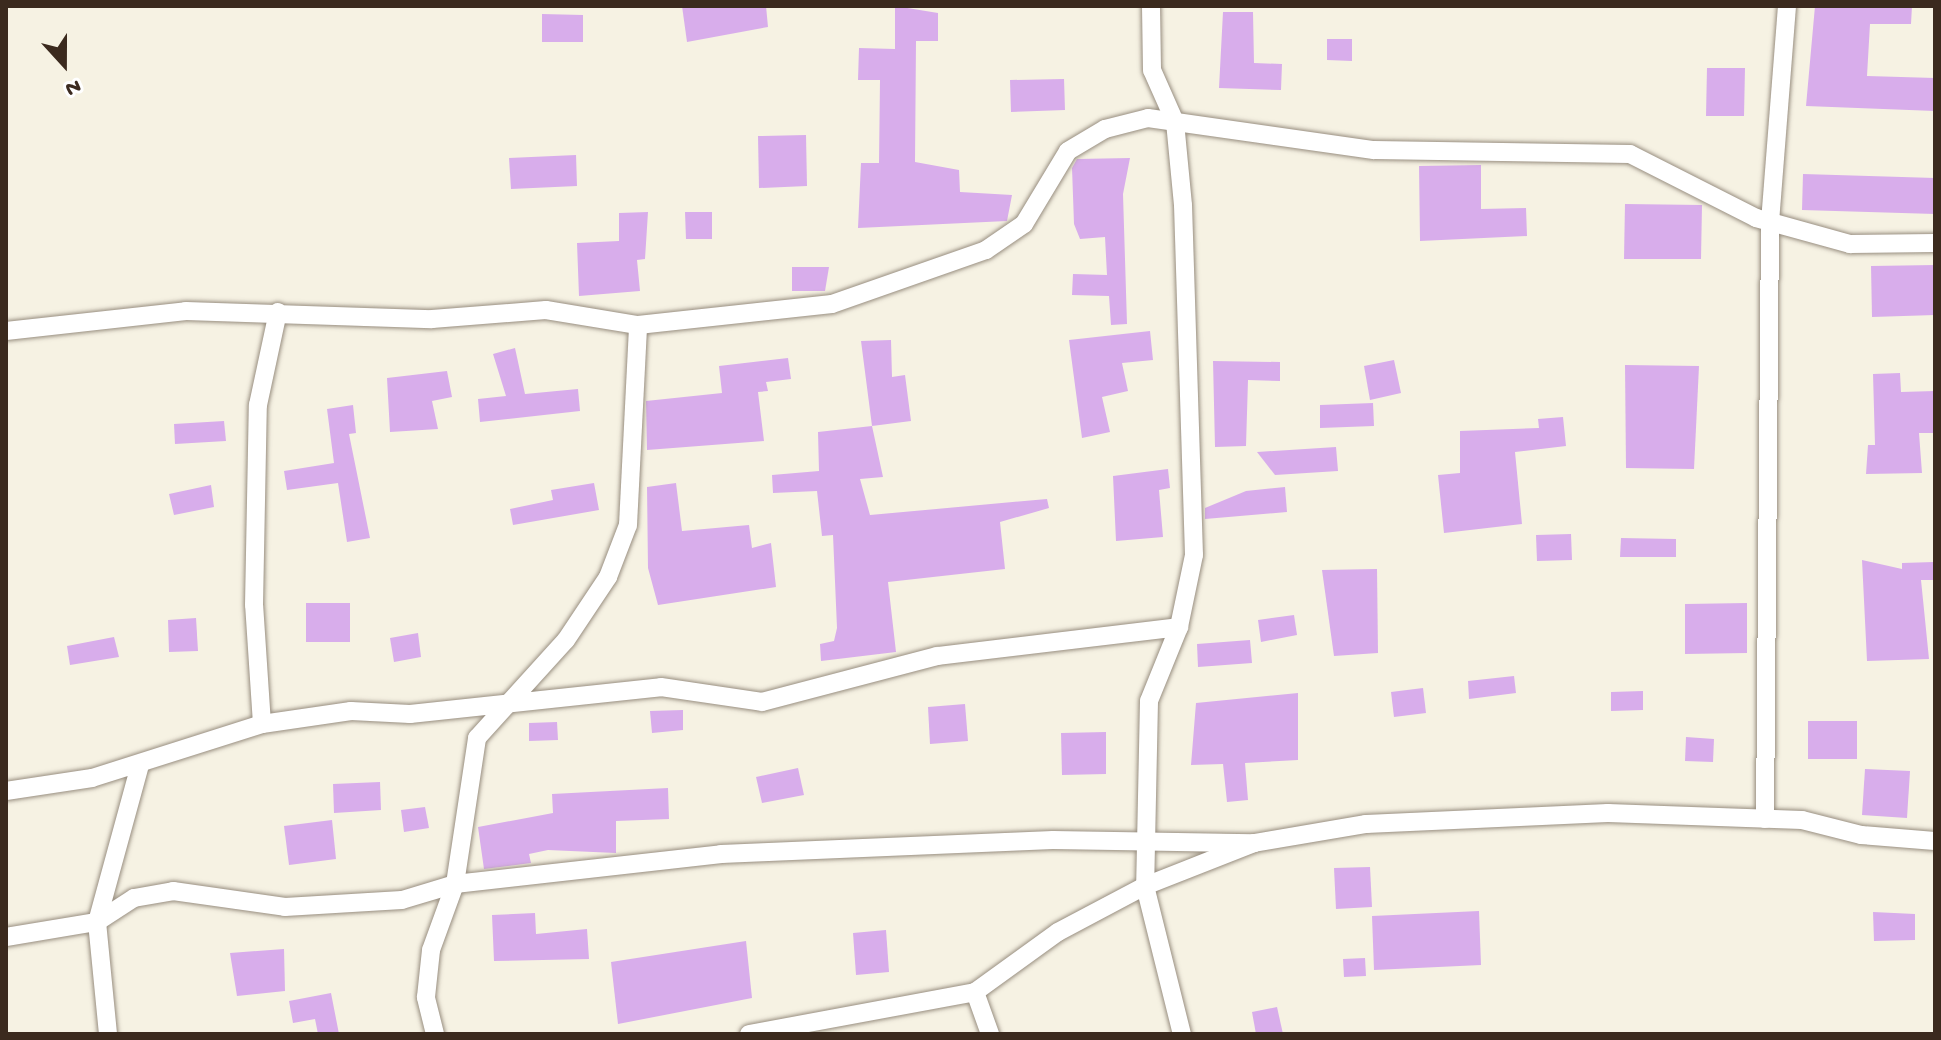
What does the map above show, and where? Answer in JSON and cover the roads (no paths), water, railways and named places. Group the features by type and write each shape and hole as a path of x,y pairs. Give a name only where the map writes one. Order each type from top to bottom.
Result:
{"street":[{"path":"1151,6 1152,70 1175,122 1194,555 1179,627 1149,701 1145,886 1182,1034"},
{"path":"1765,819 1770,222 1787,6"},
{"path":"6,331 186,311 432,319 546,310 638,325 832,304 986,250 1024,224 1068,151 1105,129 1148,118 1374,150 1630,154 1770,222 1850,244 1935,243"},
{"path":"262,724 254,605 258,405 278,312"},
{"path":"435,1034 426,997 431,950 455,884 477,738 516,699 608,577 628,525 638,325"},
{"path":"6,791 140,765 262,724 661,687 762,702 937,656 1179,627"},
{"path":"108,1034 97,922 140,765"},
{"path":"6,937 97,922 134,898 173,891 285,907 402,900 455,884 721,854 1053,840 1146,845 1254,843 1485,815 1765,819 1935,841"},
{"path":"749,1034 975,992 1058,932 1145,886 1254,843"},
{"path":"975,992 990,1034"}]}
